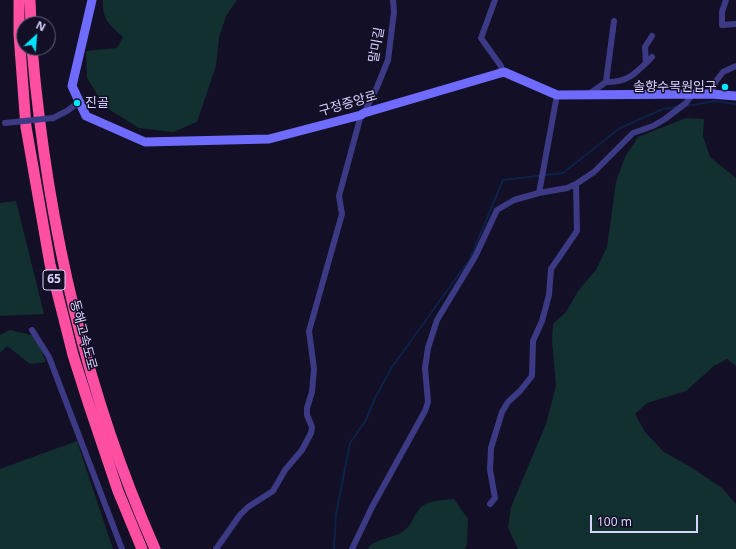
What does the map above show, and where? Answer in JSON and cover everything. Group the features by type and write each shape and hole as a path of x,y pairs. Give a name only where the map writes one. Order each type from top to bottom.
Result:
{"highway":[{"name":"동해고속도로","path":"19,0 19,34 26,127 50,264 73,355 88,402 118,491 142,549"},
{"path":"30,0 31,16"},
{"name":"동해고속도로","path":"33,56 46,174 61,254 73,306 91,373 109,431 155,549"}],"street":[{"name":"구정중앙로","path":"92,0 72,86 86,116 145,142 269,139 362,114 502,73"},
{"name":"말미길","path":"216,549 240,515 248,507 273,491 285,470 302,450 311,433 312,427 307,415 307,408 312,392 314,369 308,332 342,214 339,196 362,114 377,87 388,60 394,12 393,0"},
{"path":"494,0 481,38 501,66 502,73 504,72 557,95 736,96"},
{"path":"726,0 722,12 722,25 736,24"},
{"path":"606,82 614,21"},
{"path":"646,63 644,47 652,36"},
{"path":"588,95 606,82 615,83 626,80 637,73 652,57"},
{"path":"710,95 716,81 723,72 736,66"},
{"path":"539,189 557,95"},
{"path":"352,549 372,507 425,411 428,402 425,368 428,348 437,320 475,257 497,210 514,200 539,189 567,188 576,184 594,172 633,133 653,126 665,119 686,103 692,95"},
{"path":"2,124 53,118 67,111 79,102"},
{"path":"490,504 495,498 495,491 490,470 491,448 502,412 508,402 520,391 532,376 533,341 542,321 549,296 551,269 577,231 576,184"},
{"path":"32,330 49,357 122,549"}],"green space":[{"path":"103,0 237,0 226,16 219,38 216,66 197,122 173,132 139,128 105,107 87,78 86,51 117,48 123,37 107,21 103,7"},
{"path":"686,118 704,119 703,136 710,157 736,178 736,366 727,359 714,366 686,391 647,403 635,414 645,432 664,452 689,466 722,488 736,504 736,549 518,549 508,528 511,507 546,424 556,386 552,341 553,324 566,312 578,291 596,270 607,247 616,182 625,157 638,137"},
{"path":"16,201 44,314 0,316 0,203"},
{"path":"10,330 35,336 46,362 30,364 7,346 0,353 0,335"},
{"path":"77,441 113,549 0,549 0,469"},
{"path":"454,499 468,519 467,543 465,549 367,549 376,542 401,533 405,530 411,524 422,506 440,500"}],"waterway":[{"path":"686,106 715,101 736,104"},
{"path":"334,549 336,514 350,443 366,420 375,398 392,367 470,259 503,180 563,173 620,128 663,109 677,107"}],"place":[{"name":"솔향수목원입구","path":"725,87"},
{"name":"진골","path":"77,103"}]}
